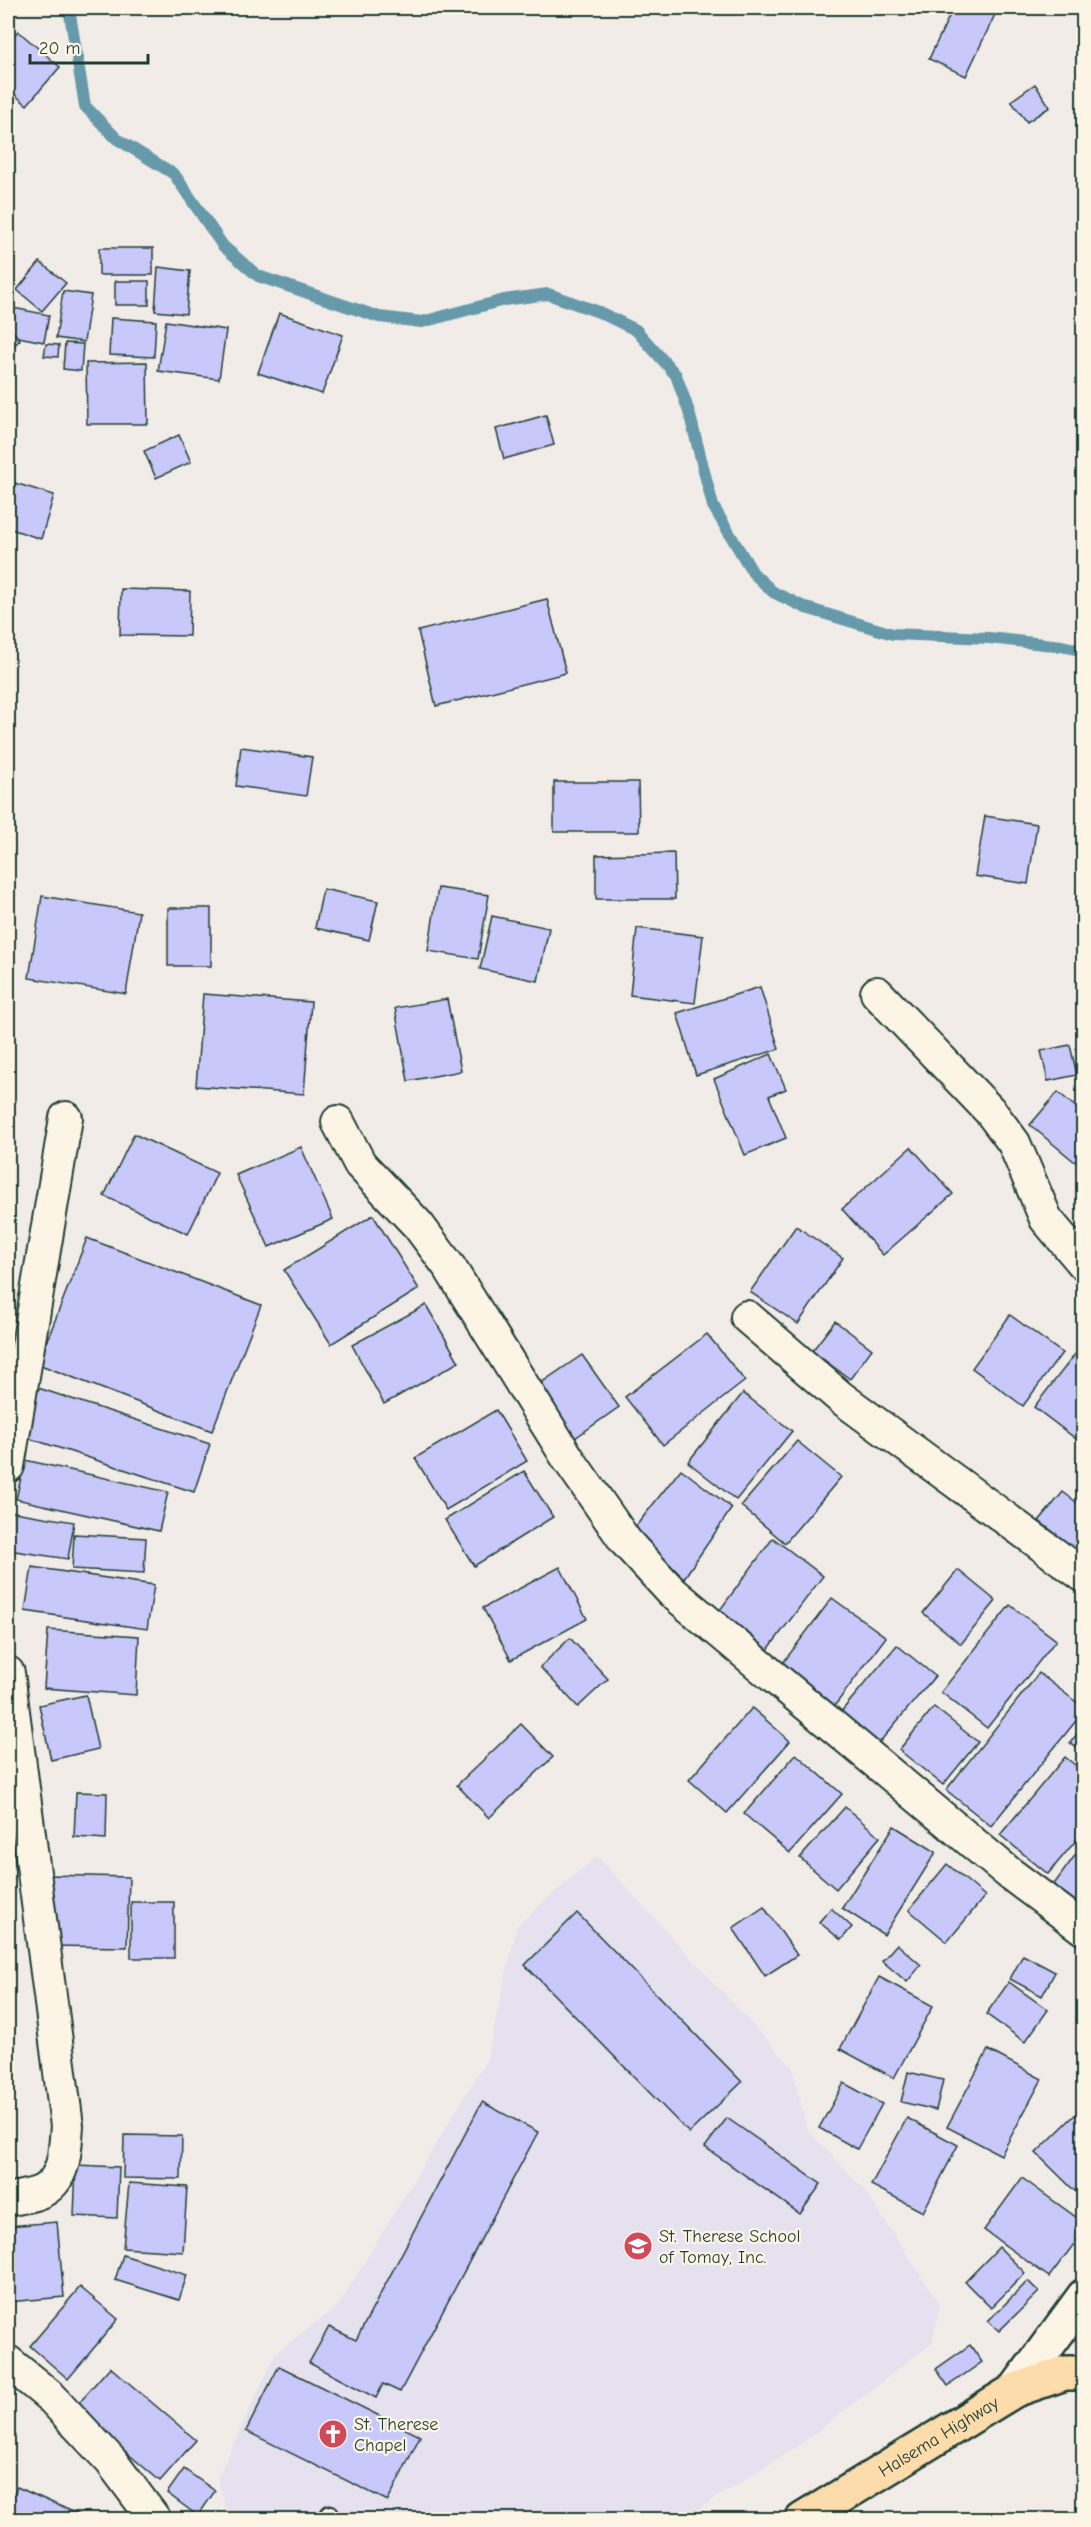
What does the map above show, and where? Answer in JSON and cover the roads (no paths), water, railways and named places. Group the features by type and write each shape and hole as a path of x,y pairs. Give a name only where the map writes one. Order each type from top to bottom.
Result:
{"highway":[{"name":"Halsema Highway","path":"802,2520 1015,2390 1065,2373 1083,2373"}],"street":[{"path":"877,993 990,1111 1014,1143 1046,1219 1082,1259"},
{"path":"8,1466 66,1118"},
{"path":"338,1122 360,1164 418,1225 450,1268 569,1460 626,1542 664,1583 1009,1873 1083,1929"},
{"path":"747,1317 840,1397 1083,1576"},
{"path":"8,1673 67,2126 64,2158 56,2180 44,2191 8,2200"},
{"path":"1015,2390 1083,2296"},
{"path":"8,2362 52,2398 97,2445 155,2520"}],"waterway":[{"path":"69,8 85,106 117,139 174,174 223,246 258,276 379,317 422,322 504,300 548,294 599,312 636,330 676,375 689,412 713,506 753,573 773,592 806,608 893,634 989,638 1062,646 1084,651"}],"place":[{"name":"St. Therese School of Tomay, Inc.","path":"638,2246"},
{"name":"St. Therese Chapel","path":"333,2434"}]}
